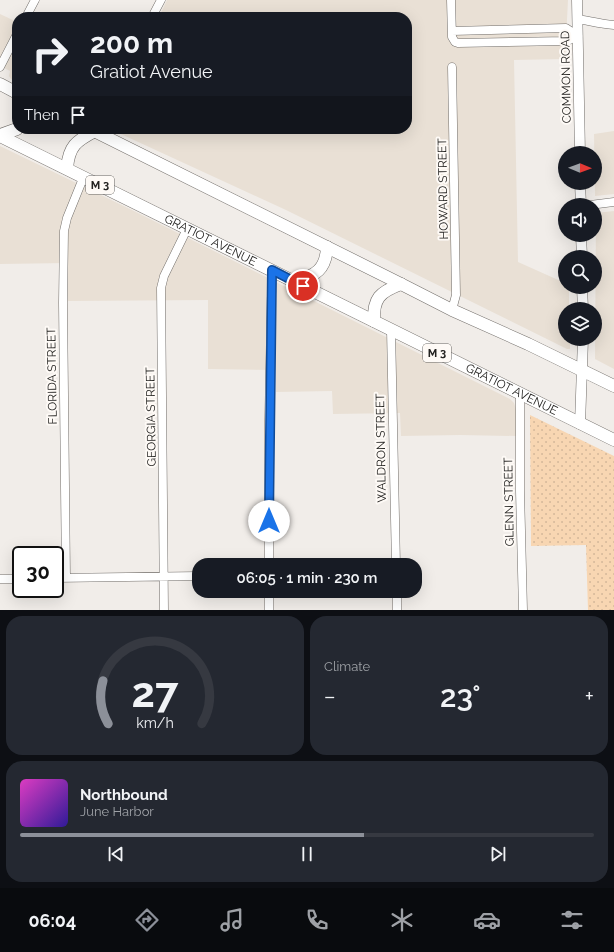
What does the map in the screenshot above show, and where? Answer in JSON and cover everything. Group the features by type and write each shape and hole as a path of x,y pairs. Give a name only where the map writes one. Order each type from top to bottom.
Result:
{"main road":[{"path":"0,84 12,90"},
{"path":"0,135 12,131"},
{"path":"67,168 69,154 72,148 88,134"},
{"path":"101,134 452,310 496,329 614,386"},
{"name":"GRATIOT AVENUE","path":"0,135 614,440"},
{"path":"295,281 307,278 321,269 325,263 327,247"},
{"path":"374,321 374,304 378,298 390,288 401,284"}],"street":[{"path":"29,12 35,0"},
{"path":"155,12 161,0"},
{"path":"452,0 452,38 455,42 462,44 567,41 578,36"},
{"name":"COMMON ROAD","path":"577,0 580,146"},
{"path":"578,19 614,25"},
{"path":"452,31 566,28 578,36"},
{"path":"0,67 12,44"},
{"name":"HOWARD STREET","path":"452,66 456,295 452,310"},
{"name":"FLORIDA STREET","path":"66,578 63,311 64,231 67,218 84,176"},
{"path":"602,204 614,202"},
{"name":"GEORGIA STREET","path":"164,610 161,288 164,276 188,229"},
{"path":"269,558 269,420 272,270"},
{"name":"WALDRON STREET","path":"391,330 396,558"},
{"path":"580,424 583,346"},
{"name":"GLENN STREET","path":"520,394 520,490 523,610"},
{"path":"66,578 192,576"},
{"path":"0,579 12,579"},
{"path":"269,598 269,610"},
{"path":"397,598 397,610"}],"shaded area":[{"path":"167,0 568,0 565,59 514,60 518,262 558,280 558,294 569,294 569,302 558,302 558,345 286,210 121,134 412,134 412,12 161,12"},
{"path":"0,14 12,20 12,80 9,76 10,71 0,66"},
{"path":"614,131 614,194 595,196 595,190 602,190 602,146 594,146 594,134"},
{"path":"0,146 136,212 510,399 514,403 516,409 517,436 401,436 400,413 333,414 332,391 276,392 276,370 208,369 208,300 68,301 68,263 0,264"},
{"path":"614,211 614,369 595,359 595,346 602,346 602,302 595,302 595,294 602,294 602,250 596,250 596,242 602,242 602,212"},
{"path":"561,346 570,346 570,349"},
{"path":"530,415 614,456 614,610 588,610 586,545 531,546"}],"route":[{"path":"269,521 269,420 272,270 303,286"}]}
